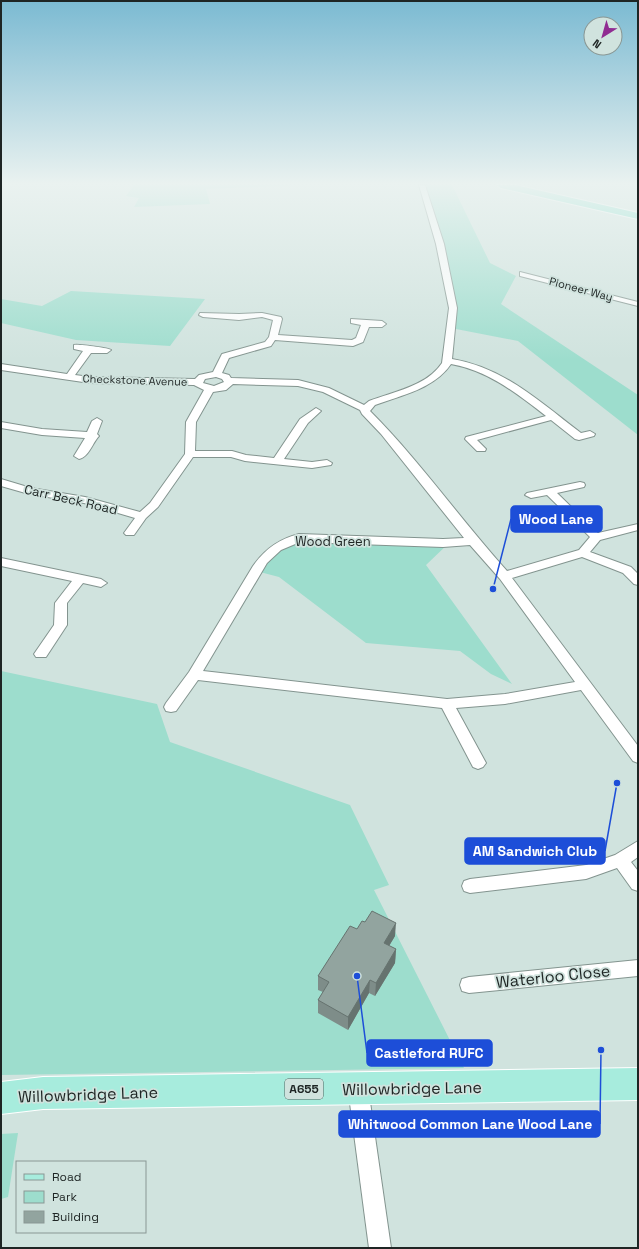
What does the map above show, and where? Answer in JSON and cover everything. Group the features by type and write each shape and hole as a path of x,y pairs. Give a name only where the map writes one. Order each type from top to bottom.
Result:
{"main road":[{"name":"Willowbridge Lane","path":"1,1098 42,1093 638,1084"}],"street":[{"path":"365,409 372,403 428,382 440,372 447,361 453,308 440,243"},
{"name":"Pioneer Way","path":"523,274 638,304"},
{"path":"210,306 201,318 262,315 275,317 279,322 271,341 265,346 225,356 217,374"},
{"path":"354,321 366,324 382,324"},
{"path":"273,337 353,343 360,340 366,324"},
{"path":"77,346 88,350 108,350"},
{"path":"69,377 88,350"},
{"path":"447,361 467,364 502,377 579,437 590,434"},
{"name":"Checkstone Avenue","path":"1,367 90,380 198,382"},
{"path":"230,381 226,376 217,374 202,377 198,382 201,386 210,389 223,387 230,381 304,384 326,390 365,409 365,412 385,432 473,541 504,576 583,685 638,757"},
{"path":"130,533 142,516 154,505 190,454 191,422 210,389"},
{"path":"277,461 304,420 316,411"},
{"path":"481,449 470,439 553,417"},
{"path":"79,456 85,450 97,421"},
{"path":"1,425 42,432 92,435"},
{"path":"190,454 232,454 244,458 312,465 327,463"},
{"name":"Carr Beck Road","path":"1,482 29,491 84,500 142,516"},
{"path":"531,495 580,485"},
{"path":"549,491 596,537"},
{"path":"504,576 583,553 596,537 638,527"},
{"name":"Wood Green","path":"171,707 194,675 259,566 267,555 279,545 299,538 443,542 473,541"},
{"path":"583,553 627,570 638,581"},
{"path":"1,562 101,583"},
{"path":"41,654 60,625 61,603 80,579"},
{"path":"194,675 320,691 447,704 505,699 583,685"},
{"path":"447,704 478,763"},
{"path":"470,886 586,872 621,860 638,848"},
{"path":"621,860 638,884"},
{"name":"Waterloo Close","path":"469,985 638,968"},
{"path":"358,1088 380,1248"}],"green space":[{"path":"436,243 480,243 490,263 516,276 501,304 638,395 638,435 518,341 456,329"},
{"path":"71,291 205,299 170,346 76,340 1,323 1,299 42,306"},
{"path":"288,541 450,542 426,565 512,684 491,674 460,651 366,643 279,577 256,571"},
{"path":"1,671 157,704 170,742 350,805 389,885 374,890 464,1068 1,1075"},
{"path":"18,1133 8,1197 1,1199 1,1134"}],"building":[{"path":"372,911 396,923 384,943 396,949 376,983 370,980 348,1017 318,1000 329,982 318,976 350,926 357,929 362,921 365,922"}],"place":[{"name":"Wood Lane","path":"493,589"},
{"name":"AM Sandwich Club","path":"617,783"},
{"name":"Castleford RUFC","path":"357,976"},
{"name":"Whitwood Common Lane Wood Lane","path":"601,1050"}]}
